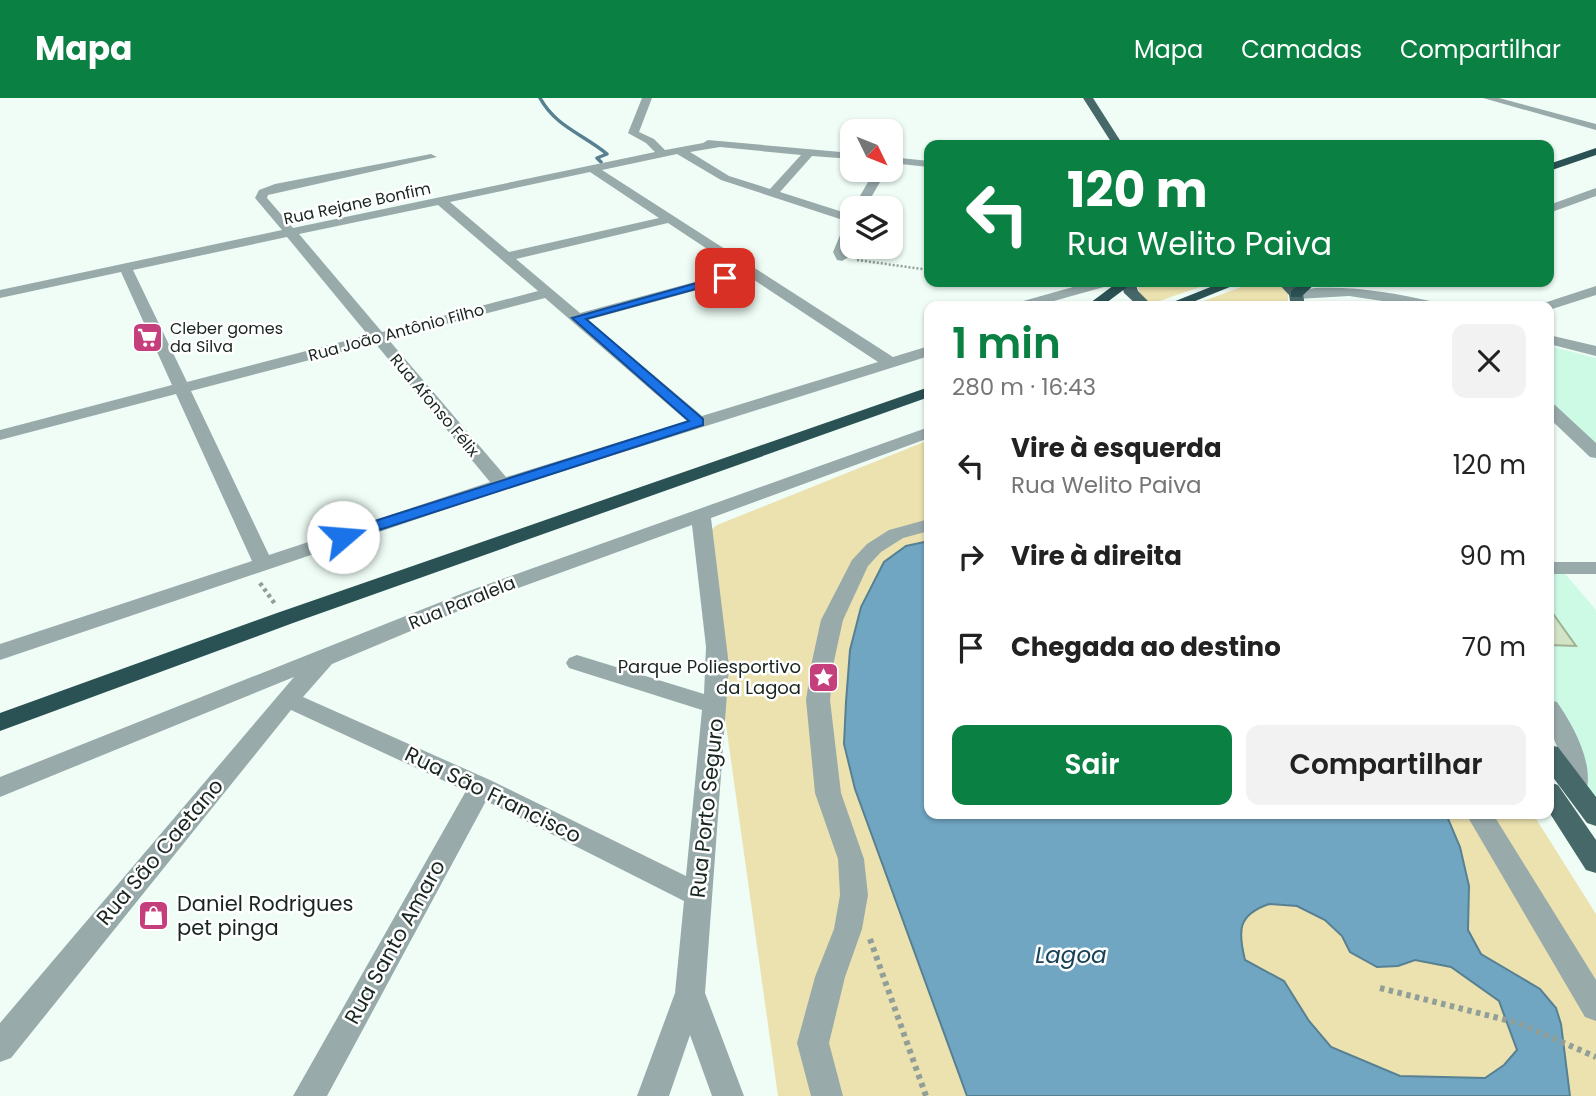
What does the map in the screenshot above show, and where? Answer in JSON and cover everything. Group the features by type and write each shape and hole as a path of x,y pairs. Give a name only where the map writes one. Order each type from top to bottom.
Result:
{"highway":[{"path":"1554,166 1596,151"},
{"path":"1100,301 1120,287"},
{"path":"1184,301 1221,287"},
{"path":"0,722 285,618 924,394"}],"main road":[{"path":"1088,98 1115,140"},
{"path":"1129,287 1140,301"},
{"path":"1554,760 1596,817"},
{"path":"1554,799 1596,862"}],"street":[{"path":"647,98 633,133 650,141 662,153"},
{"path":"1488,98 1596,127"},
{"path":"650,141 720,144 840,155"},
{"name":"Rua Rejane Bonfim","path":"0,294 662,153 720,144"},
{"path":"678,150 725,178 840,216"},
{"path":"772,193 809,152"},
{"name":"Rua Afonso Félix","path":"431,157 275,188 263,193 261,198 502,484"},
{"path":"903,161 924,163"},
{"path":"593,169 891,363"},
{"path":"1554,207 1596,192"},
{"path":"1554,198 1596,208"},
{"path":"441,201 698,422"},
{"path":"506,257 669,219"},
{"path":"125,267 182,388 256,565"},
{"path":"578,318 750,271"},
{"path":"1035,301 1074,287"},
{"path":"1297,299 1349,289 1410,301"},
{"path":"1349,289 1389,301"},
{"path":"1554,304 1596,290"},
{"name":"Rua João Antônio Filho","path":"0,435 548,293"},
{"path":"1554,333 1596,343"},
{"path":"1554,341 1596,351"},
{"path":"0,652 502,484 924,353"},
{"path":"1554,414 1596,453"},
{"name":"Rua Paralela","path":"0,786 276,675 324,659 485,592 924,434"},
{"name":"Rua Porto Seguro","path":"701,515 703,556 717,646 716,706 691,993 728,1096"},
{"path":"827,1096 813,1043 830,977 848,929 855,895 851,859 828,793 818,700 823,662 832,620 859,564 874,548 896,534 924,526"},
{"path":"1554,568 1596,568"},
{"name":"Rua São Caetano","path":"0,1047 287,699 324,659"},
{"path":"577,663 716,706"},
{"name":"Rua São Francisco","path":"287,699 481,787 698,895"},
{"path":"1554,716 1572,747 1577,767 1576,788"},
{"name":"Rua Santo Amaro","path":"309,1096 481,787"},
{"path":"1482,819 1596,1007"},
{"path":"653,1096 669,1046 691,993"}],"path":[{"path":"855,259 924,269"},
{"path":"256,565 285,618"},
{"path":"855,895 926,1096"},
{"path":"1380,988 1489,1013 1575,1045 1596,1057"}],"shaded area":[{"path":"1138,287 1200,287 1160,301 1147,301 1139,294"},
{"path":"1241,287 1283,287 1288,293 1288,301 1204,301"},
{"path":"1554,347 1596,358 1596,459 1554,418"},
{"name":"Parque Poliesportivo da Lagoa","path":"924,442 924,819 1536,819 1596,914 1596,1096 778,1096 700,539 717,525"},
{"path":"1554,561 1596,610 1596,812 1554,712"}],"water":[{"name":"Lagoa","path":"924,542 924,819 1448,819 1460,847 1469,886 1468,930 1481,954 1540,989 1556,1008 1561,1024 1570,1096 967,1096 855,789 844,744 850,650 861,607 884,562 906,546","holes":["1269,904 1297,906 1325,920 1342,936 1350,952 1377,967 1398,966 1415,960 1451,967 1499,1001 1517,1050 1504,1065 1485,1078 1400,1076 1331,1047 1309,1021 1284,981 1245,960 1241,941 1245,919 1258,908"]}],"building":[{"path":"1554,615 1576,646 1554,645"}],"waterway":[{"path":"540,98 546,108 562,123 607,154 597,158 601,162"}],"place":[{"name":"Cleber gomes da Silva","path":"147,337"},
{"name":"Parque Poliesportivo da Lagoa","path":"824,677"},
{"name":"Daniel Rodrigues pet pinga","path":"154,916"}],"route":[{"path":"343,537 698,422 578,318 725,278"}]}
